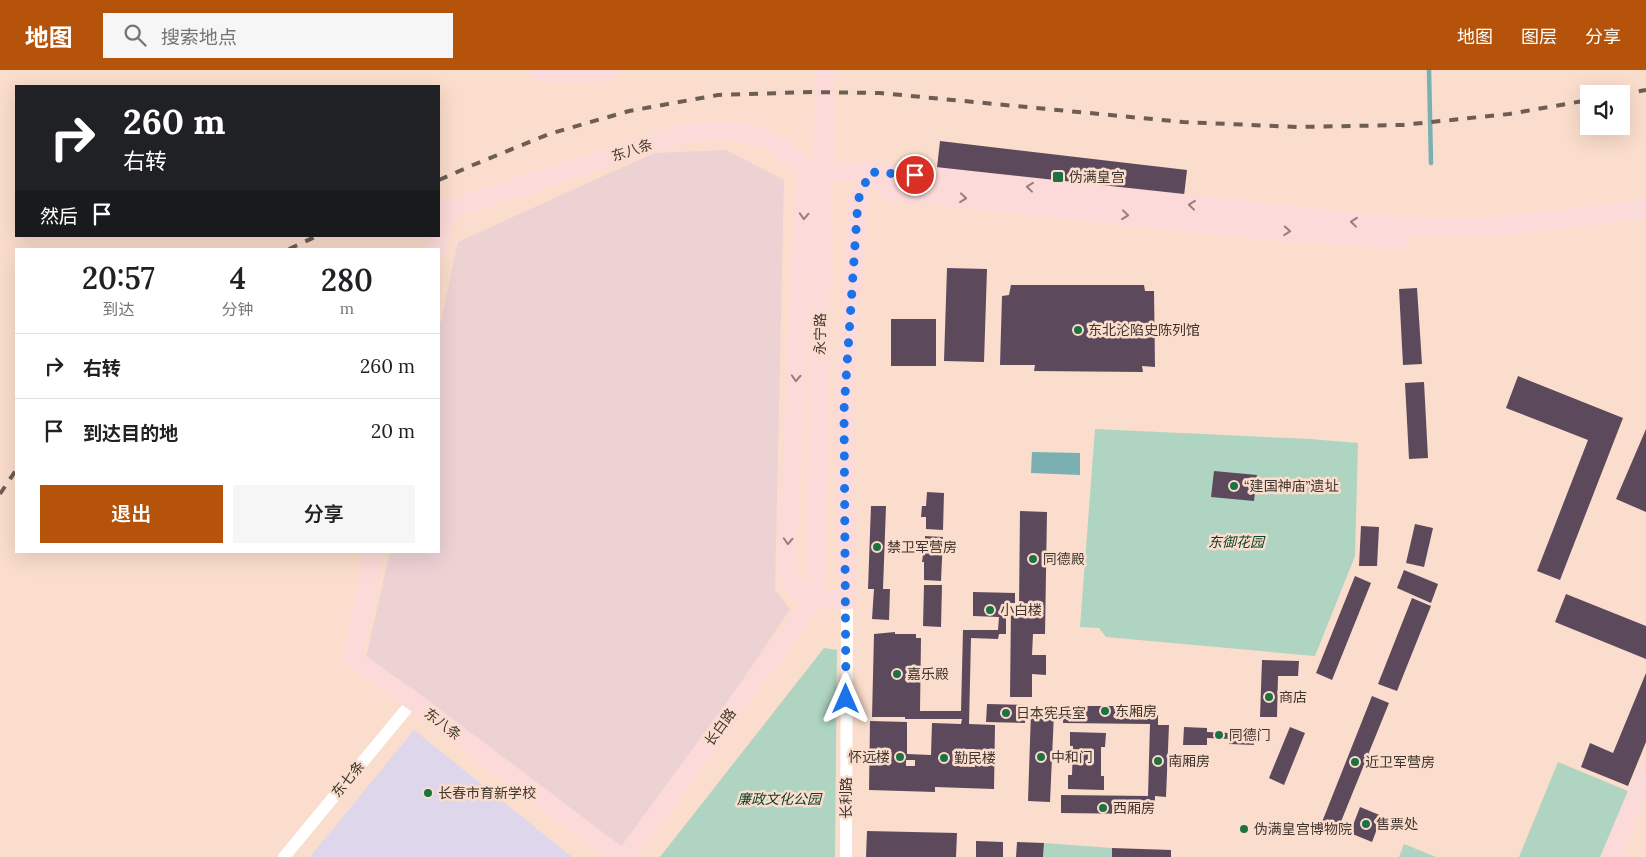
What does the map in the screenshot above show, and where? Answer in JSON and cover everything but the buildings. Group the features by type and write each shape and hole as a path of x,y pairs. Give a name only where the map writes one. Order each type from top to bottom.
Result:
{"street":[{"path":"538,70 554,74 583,74 611,70"},
{"name":"永宁路","path":"815,598 825,70"},
{"name":"东八条","path":"440,235 445,211 677,135 706,131 737,132 761,137 780,145 811,169"},
{"path":"847,600 815,598 795,590 788,577 786,564 811,169 930,176 1390,226 1494,227 1646,209"},
{"path":"862,172 890,191 1263,230 1394,239 1437,240 1473,237 1646,217"},
{"name":"长利路","path":"846,857 847,600 844,410 858,200 862,172"},
{"name":"东八条","path":"374,553 352,658 413,701 620,857"},
{"name":"长白路","path":"625,857 815,598"},
{"name":"东七条","path":"284,857 413,701"},
{"path":"1612,857 1646,771"}],"shaded area":[{"path":"726,150 784,180 775,589 790,609 627,852 366,658 390,553 440,553 440,325 458,242 654,153"},
{"name":"长春市育新学校","path":"414,730 572,857 310,857"}],"green space":[{"name":"东御花园","path":"1095,429 1358,443 1355,556 1315,656 1106,637 1099,628 1080,627"},
{"name":"廉政文化公园","path":"824,648 837,650 835,857 660,857"},
{"path":"1558,762 1628,791 1600,857 1519,857"},
{"path":"1044,843 1112,848 1112,857 1043,857"},
{"path":"1404,844 1436,857 1399,857"}],"water":[{"path":"1032,452 1080,453 1080,475 1031,473"}],"waterway":[{"path":"1429,70 1431,163"}],"railway":[{"path":"1630,93 1646,90"},
{"path":"440,180 549,134 629,111 718,95 812,92 880,93 1183,122 1297,127 1402,125 1509,114 1580,102"},
{"path":"291,248 315,237"},
{"path":"0,494 15,472"}],"place":[{"name":"伪满皇宫","path":"1058,177"},
{"name":"东北沦陷史陈列馆","path":"1078,330"},
{"name":"“建国神庙”遗址","path":"1234,486"},
{"name":"禁卫军营房","path":"877,547"},
{"name":"同德殿","path":"1033,559"},
{"name":"小白楼","path":"990,610"},
{"name":"嘉乐殿","path":"897,674"},
{"name":"商店","path":"1269,697"},
{"name":"东厢房","path":"1105,711"},
{"name":"日本宪兵室","path":"1006,713"},
{"name":"同德门","path":"1219,735"},
{"name":"怀远楼","path":"900,757"},
{"name":"中和门","path":"1041,757"},
{"name":"勤民楼","path":"944,758"},
{"name":"南厢房","path":"1158,761"},
{"name":"近卫军营房","path":"1355,762"},
{"name":"长春市育新学校","path":"428,793"},
{"name":"西厢房","path":"1103,808"},
{"name":"售票处","path":"1366,824"},
{"name":"伪满皇宫博物院","path":"1244,829"}],"route":[{"path":"846,699 847,600 844,410 858,200 870,172 915,175"}]}
